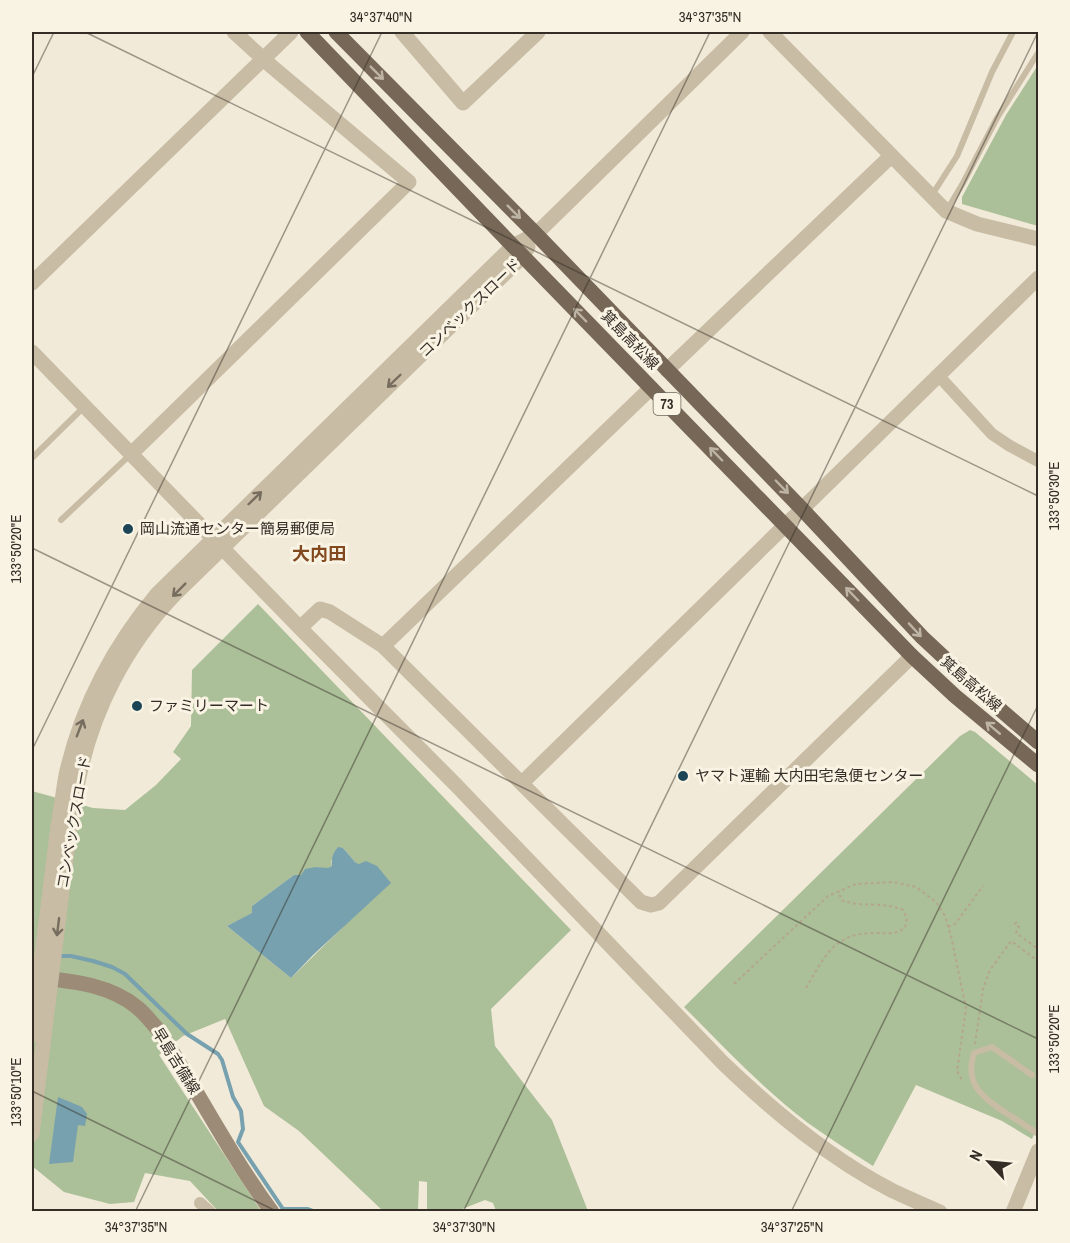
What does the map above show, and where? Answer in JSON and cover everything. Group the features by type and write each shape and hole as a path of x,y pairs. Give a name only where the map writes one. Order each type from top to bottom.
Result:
{"main road":[{"name":"箕島高松線","path":"307,32 912,656 1038,765"},
{"name":"箕島高松線","path":"336,32 802,508 922,637 1038,742"},
{"name":"早島吉備線","path":"32,976 91,985 109,991 136,1007 148,1018 160,1032 229,1149 272,1212"}],"street":[{"path":"131,454 409,182 234,32"},
{"path":"402,32 463,103 538,32"},
{"name":"コンベックスロード","path":"32,1134 64,826 66,776 91,698 108,664 131,628 157,594 218,543 742,32"},
{"path":"770,32 946,211 977,224 1038,240"},
{"path":"32,283 285,37"},
{"path":"667,370 891,156"},
{"path":"522,783 1038,278"},
{"path":"32,352 456,785 723,1064 802,1132 849,1166 892,1190 940,1212"},
{"path":"938,375 992,434 1038,461"},
{"path":"383,646 651,388"},
{"path":"300,628 320,609 330,612 383,646 641,902 651,905 659,903 912,656"},
{"name":"コンベックスロード","path":"32,1035 64,826"},
{"path":"1013,1212 1038,1151"},
{"path":"200,1203 210,1212"}],"lane":[{"path":"931,196 957,156 992,72 1013,32"},
{"path":"946,211 997,118 1038,53"},
{"path":"32,458 85,406"},
{"path":"61,520 131,454"},
{"path":"1032,1075 992,1047 974,1053 970,1063 971,1076 977,1090 986,1100 1038,1134"}],"path":[{"path":"734,984 828,896 856,884 893,882 916,887 936,902 945,916 948,927 966,1008 957,1071 965,1086"},
{"path":"948,927 955,924 983,886"},
{"path":"806,988 828,951 844,938 860,933 898,933 905,928 907,919 903,910 895,906 849,903 841,900 839,891"},
{"path":"1017,922 1015,924 1019,927 1016,933 1038,949"},
{"path":"974,1053 983,989 990,970 1011,941 1038,961"}],"green space":[{"path":"1038,65 1038,226 962,204 962,197 1006,115"},
{"path":"258,604 571,930 491,1009 495,1046 552,1120 588,1211 496,1211 493,1203 485,1200 457,1211 427,1211 427,1182 419,1181 418,1211 383,1211 299,1131 264,1106 225,1019 183,1036 159,1055 261,1211 218,1211 190,1181 145,1173 134,1202 110,1204 64,1192 32,1166 32,791 93,808 125,810 156,785 181,759 173,752 191,726 192,670","holes":["343,848 359,864 344,926 291,978 227,926 253,913 252,906 294,875 301,875 316,867 328,869 332,866 331,861"]},
{"path":"970,730 1038,785 1038,1125 1032,1139 1002,1121 916,1085 873,1166 791,1110 684,1007 960,736"}],"water":[{"path":"338,847 343,848 359,864 366,861 377,866 391,883 291,978 227,926 252,913 252,906 294,875 301,875 305,869 332,866 333,856"},
{"path":"58,1097 82,1107 87,1114 85,1126 78,1125 73,1162 49,1164"}],"waterway":[{"path":"58,956 71,956 93,961 125,974 187,1034 218,1054 222,1060 233,1097 241,1111 243,1129 238,1142 283,1209 308,1209 316,1212"}],"place":[{"name":"岡山流通センター簡易郵便局","path":"128,529"},
{"name":"ファミリーマート","path":"137,706"},
{"name":"ヤマト運輸 大内田宅急便センター","path":"683,776"}],"district":[{"name":"大内田","path":"319,554"}]}
